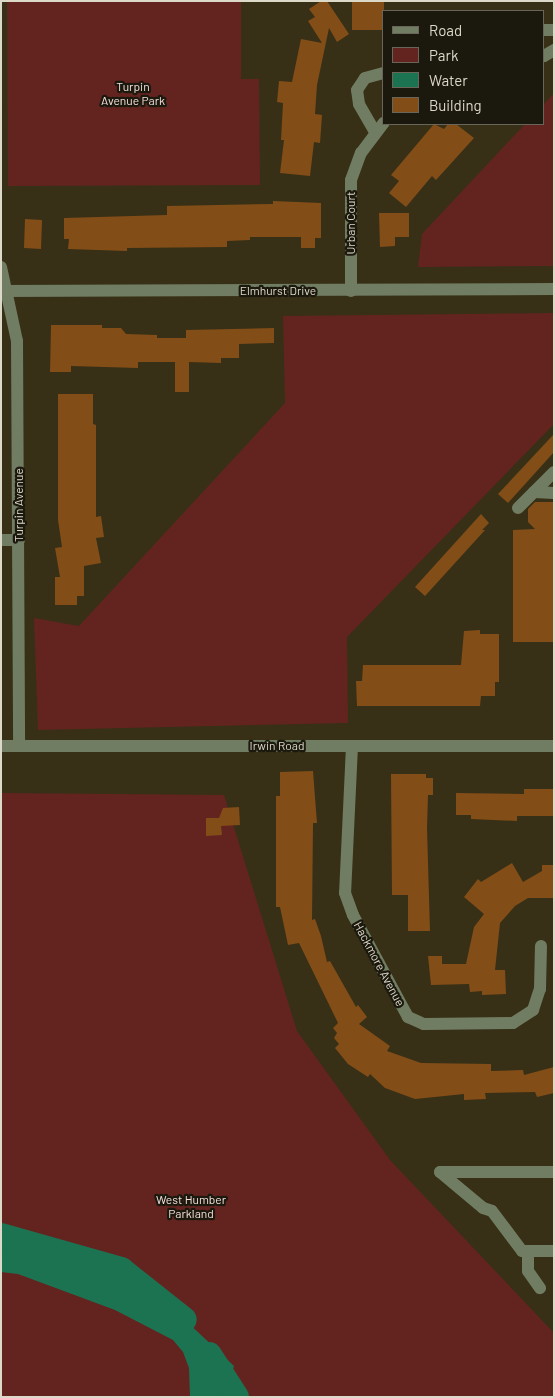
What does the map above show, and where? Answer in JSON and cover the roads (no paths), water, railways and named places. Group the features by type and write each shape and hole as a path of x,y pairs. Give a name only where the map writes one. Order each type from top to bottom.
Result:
{"street":[{"name":"Urban Court","path":"351,291 351,180 361,154 379,127 359,104 357,90 365,78 382,74"},
{"name":"Turpin Avenue","path":"1,266 4,291 17,341 19,745"},
{"name":"Elmhurst Drive","path":"4,291 554,289"},
{"path":"518,508 554,472"},
{"path":"534,492 554,493"},
{"path":"1,540 19,540"},
{"name":"Irwin Road","path":"1,746 554,746"},
{"name":"Hackmore Avenue","path":"352,746 345,893 353,915 408,1017 424,1024 513,1022 533,1010 540,989 541,946"},
{"path":"554,1172 440,1172 483,1208 492,1211 522,1251 554,1251"},
{"path":"528,1251 528,1271 540,1288"}],"water":[{"path":"18,1241 96,1267 168,1304 234,1366 227,1389 232,1397 190,1397 189,1368 183,1352 173,1340 115,1310 18,1274 1,1272 1,1242"}],"waterway":[{"path":"1,1236 121,1270 184,1320"},
{"path":"209,1355 236,1397"}],"park label":[{"name":"Turpin Avenue Park","path":"133,94"},
{"name":"West Humber Parkland","path":"191,1207"}]}
